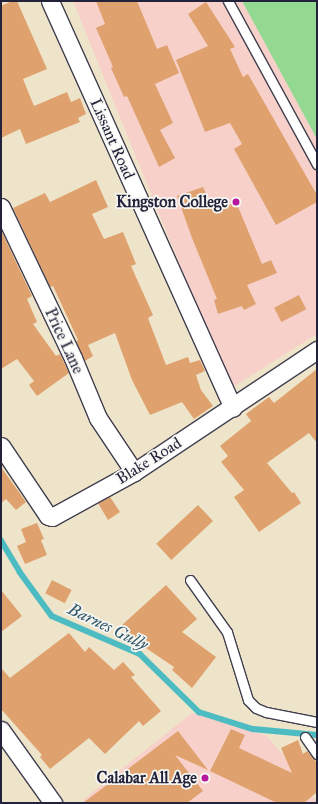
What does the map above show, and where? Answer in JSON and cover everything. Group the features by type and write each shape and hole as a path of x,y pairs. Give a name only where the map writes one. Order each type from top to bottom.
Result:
{"street":[{"name":"Lissant Road","path":"50,1 232,408"},
{"name":"Price Lane","path":"1,206 73,358 98,418 134,472"},
{"name":"Blake Road","path":"1,446 48,516 52,517 134,472 317,350"},
{"path":"1,730 53,803"}],"lane":[{"path":"228,1 317,164"},
{"path":"190,580 227,632 248,700 256,708 266,712 317,722"},
{"path":"305,737 317,754"}],"shaded area":[{"name":"Kingston College","path":"73,1 317,1 317,334 230,389"},
{"name":"Calabar All Age","path":"192,713 266,735 285,757 317,803 85,803 83,800"}],"green space":[{"path":"242,1 317,1 317,139"}],"building":[{"path":"12,1 17,1 47,69 23,79 34,106 67,92 71,102 80,98 86,114 78,118 80,122 26,144 20,129 1,138 1,6"},
{"path":"96,1 137,1 157,49 167,45 179,73 155,84 173,123 160,130 175,158 159,167 127,96 124,97 111,68 113,67 96,28 105,24"},
{"path":"206,2 235,47 230,49 243,77 248,74 317,195 317,202 276,225 234,149 242,144 230,123 205,132 176,60 208,46 188,14"},
{"path":"96,180 108,207 92,214 104,239 123,232 136,264 131,266 153,315 148,318 166,365 188,357 190,363 200,360 205,371 196,375 201,390 213,406 194,419 182,402 150,415 132,380 115,333 88,345 93,356 85,361 76,342 78,340 53,286 50,287 13,208 45,193 50,202"},
{"path":"203,187 214,211 236,202 262,264 271,260 277,273 247,285 256,304 244,310 242,306 218,314 214,300 217,299 192,238 177,196"},
{"path":"1,230 32,296 27,299 37,322 33,324 56,356 60,354 69,373 37,396 29,385 34,381 17,359 1,369"},
{"path":"299,295 306,309 281,322 274,308"},
{"path":"317,369 317,443 309,433 267,463 292,493 294,492 301,503 259,532 234,497 244,490 221,462 228,456 220,446 251,421 246,414 269,397 274,403"},
{"path":"1,467 26,502 16,510 6,499 1,503"},
{"path":"110,497 120,512 108,520 98,503"},
{"path":"198,505 213,521 171,560 156,544"},
{"path":"37,523 44,539 41,540 47,555 25,564 17,546 26,542 21,529"},
{"path":"52,580 72,590 65,603 45,593"},
{"path":"166,585 197,619 182,632 216,657 192,688 172,670 174,667 137,642 138,640 121,626"},
{"path":"1,590 22,616 1,632"},
{"path":"69,633 85,652 89,647 114,670 123,662 135,675 131,677 161,711 143,726 139,721 105,754 89,738 50,769 40,757 42,755 1,709 1,668 10,678"},
{"path":"231,729 245,735 239,748 292,773 281,748 298,740 303,754 307,751 317,763 317,792 304,803 277,803 210,771"},
{"path":"178,731 208,770 175,755 203,791 187,803 83,803"}],"waterway":[{"name":"Barnes Gully","path":"1,540 20,572 52,616 140,654 199,712 253,729 317,735"}],"place":[{"name":"Kingston College","path":"236,202"},
{"name":"Calabar All Age","path":"205,778"}]}
